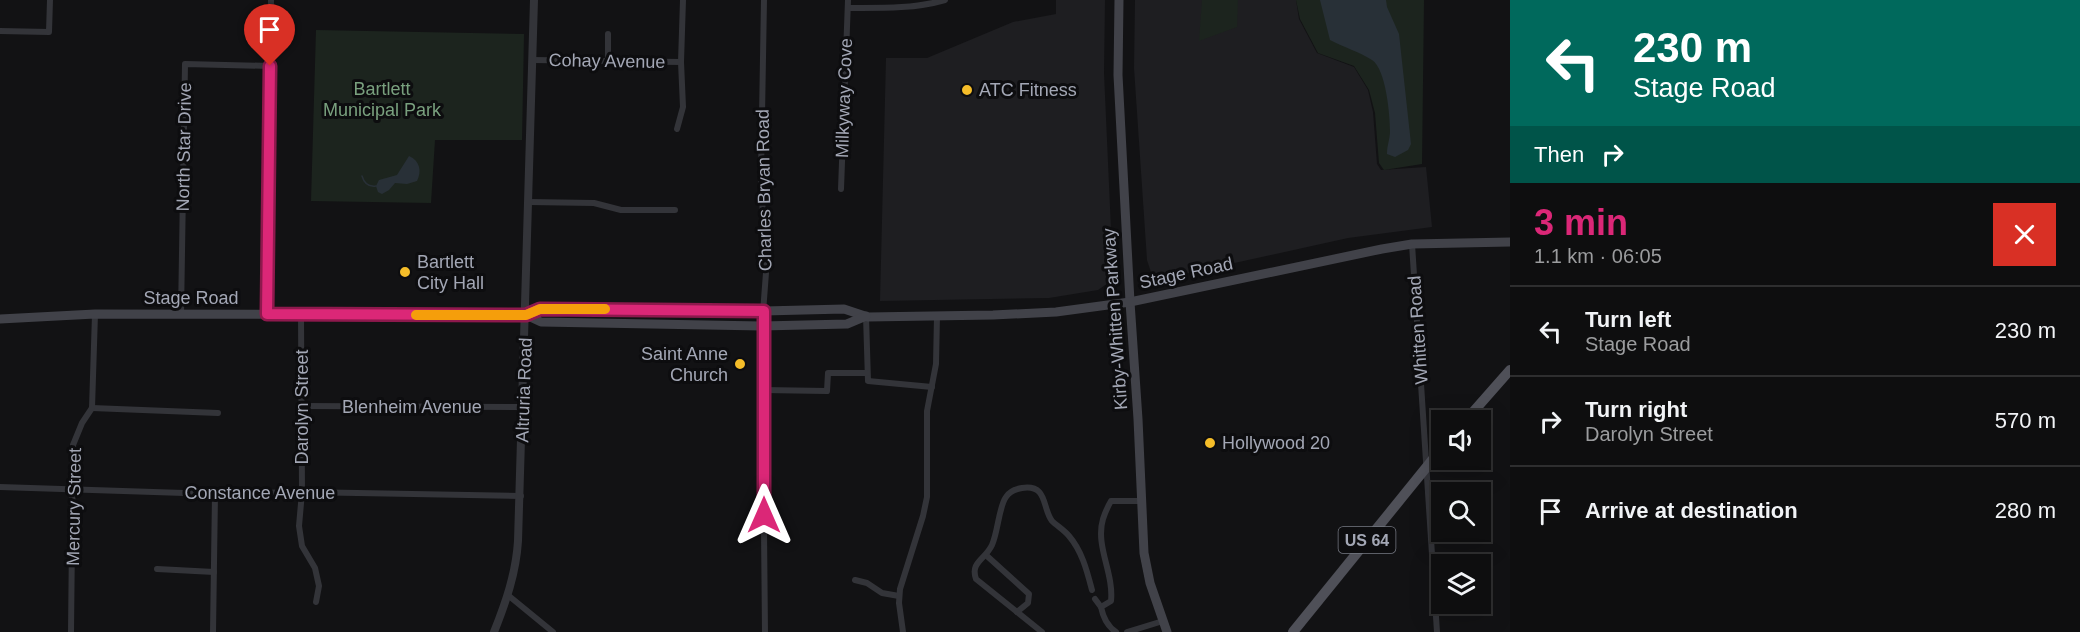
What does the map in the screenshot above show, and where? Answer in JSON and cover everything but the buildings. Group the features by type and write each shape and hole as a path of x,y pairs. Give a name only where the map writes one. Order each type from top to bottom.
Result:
{"main road":[{"name":"Kirby-Whitten Parkway","path":"1119,0 1118,75 1143,501 1144,553 1150,583 1167,632"},
{"name":"Stage Road","path":"0,319 95,314 526,315 540,309 764,311 844,309 866,316 1056,312 1130,302 1330,258 1412,244 1510,242"},
{"path":"650,309 650,324"},
{"name":"Stage Road","path":"526,315 541,322 762,326 847,324 866,316"},
{"path":"1475,410 1510,370"},
{"name":"US 64","path":"1293,632 1431,460"}],"street":[{"path":"0,31 49,32 50,0"},
{"path":"267,314 271,0"},
{"name":"Altruria Road","path":"494,632 508,596 517,557 521,496 534,0"},
{"path":"677,129 683,107 681,62 683,0"},
{"name":"Charles Bryan Road","path":"764,0 761,173 763,218 768,246 762,326 765,632"},
{"name":"Milkyway Cove","path":"841,189 848,0"},
{"path":"848,8 893,7 945,0"},
{"path":"608,34 608,61"},
{"name":"Cohay Avenue","path":"532,60 681,62"},
{"name":"North Star Drive","path":"181,315 185,64 270,66"},
{"path":"529,202 594,203 621,210 675,210"},
{"name":"Whitten Road","path":"1412,244 1437,632"},
{"name":"Mercury Street","path":"71,632 73,445 82,423 92,408 95,314"},
{"name":"Darolyn Street","path":"301,315 302,492 299,526 302,546 315,568 319,586 316,602"},
{"path":"866,316 868,381 932,387"},
{"path":"903,632 899,596 902,576 926,503 927,421 937,357 937,316"},
{"path":"763,390 827,391 828,373 867,373"},
{"name":"Blenheim Avenue","path":"301,406 523,407"},
{"path":"92,408 218,413"},
{"name":"Constance Avenue","path":"0,487 215,494 302,492 521,496"},
{"path":"1042,632 976,579 973,571 976,564 987,555 994,540 1006,497 1016,489 1028,487 1040,492 1046,503 1050,519 1070,536 1085,564 1092,590"},
{"path":"213,632 215,494"},
{"path":"1101,607 1112,600 1113,590 1102,540 1102,520 1111,501 1143,501"},
{"path":"987,555 1029,594 1028,603 1017,612"},
{"path":"157,569 214,572"},
{"path":"855,580 867,583 882,593 899,596"},
{"path":"508,596 553,632"},
{"path":"1095,599 1101,607 1104,618 1111,629 1116,632"},
{"path":"1127,632 1163,621"}],"shaded area":[{"path":"1056,0 1105,0 1104,73 1113,274 1108,283 1098,290 1049,298 880,301 886,58 927,58 1013,22 1056,14"},
{"path":"1135,0 1296,0 1299,19 1317,53 1354,67 1368,90 1373,112 1377,164 1381,170 1426,167 1432,227 1348,238 1175,276 1161,277 1151,272 1147,260 1134,68"},
{"path":"1320,0 1386,0 1399,34 1411,144 1408,150 1395,157 1387,154 1390,134 1389,114 1381,73 1372,60 1330,40"},
{"path":"409,156 416,161 419,167 417,181 407,184 395,183 382,194 378,192 376,186 379,180 397,175"}],"green space":[{"path":"1202,0 1238,0 1237,27 1199,41"},
{"path":"1296,0 1424,0 1422,164 1384,170 1379,163 1375,113 1369,90 1354,66 1318,53 1300,19"},
{"name":"Bartlett Municipal Park","path":"316,30 524,34 522,140 435,140 431,203 311,201"}],"waterway":[{"path":"362,176 367,184 376,186"}],"slow traffic":[{"path":"416,315 526,315 540,309 605,309"}],"place":[{"name":"ATC Fitness","path":"967,90"},
{"name":"Bartlett City Hall","path":"405,272"},
{"name":"Saint Anne Church","path":"740,364"},
{"name":"Hollywood 20","path":"1210,443"}],"route":[{"path":"270,66 267,314 526,315 540,309 764,311 762,326 764,515"}]}
